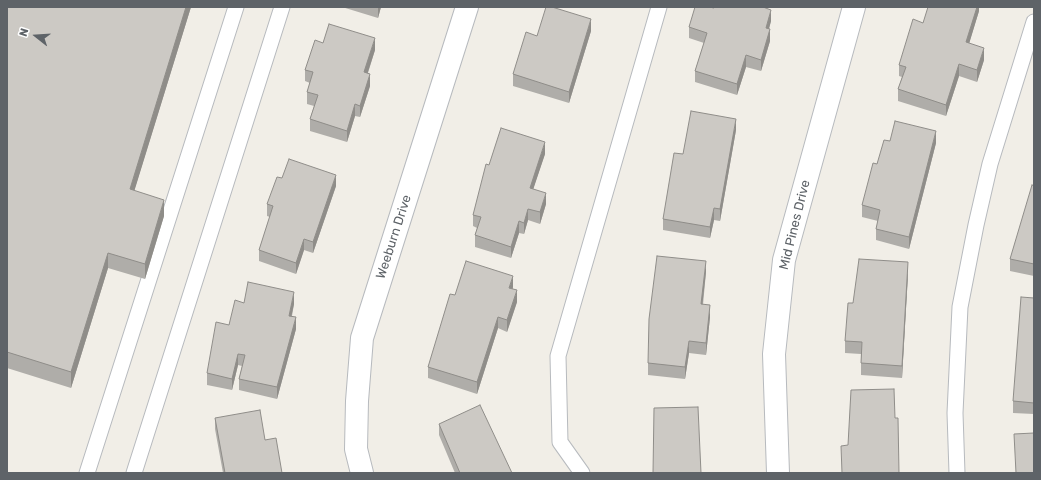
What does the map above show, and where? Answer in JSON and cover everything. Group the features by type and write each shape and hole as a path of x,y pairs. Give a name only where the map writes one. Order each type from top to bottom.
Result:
{"street":[{"name":"Weeburn Drive","path":"362,473 356,448 357,400 362,338 467,7"},
{"name":"Mid Pines Drive","path":"778,473 774,354 784,260 854,7"}],"lane":[{"path":"87,473 236,7"},
{"path":"134,473 282,7"},
{"path":"582,473 560,442 558,356 659,7"},
{"path":"957,473 955,413 960,307 990,164 1034,22"}],"building":[{"path":"7,7 186,7 130,189 164,200 145,264 108,253 71,372 7,352"},
{"path":"546,7 552,7 591,19 569,92 513,74 526,32 537,36"},
{"path":"695,7 763,7 771,10 766,28 770,29 761,60 746,55 737,84 695,71 707,33 689,27"},
{"path":"928,7 977,7 966,42 984,48 977,70 959,64 946,105 898,89 906,67 899,65 913,19 923,23"},
{"path":"329,24 375,38 364,72 370,74 360,106 355,104 347,131 310,119 318,95 307,92 313,72 305,70 315,40 323,43"},
{"path":"691,111 736,119 720,209 714,208 710,227 663,219 674,153 683,154"},
{"path":"895,121 936,131 909,237 876,229 880,210 862,205 873,163 877,164 884,140 890,141"},
{"path":"501,128 545,142 530,188 546,193 540,212 528,209 524,223 519,221 511,247 475,235 481,217 473,215 486,164 489,165"},
{"path":"289,159 336,175 313,242 304,239 296,263 259,250 273,206 267,204 277,177 282,178"},
{"path":"1032,185 1034,186 1034,264 1010,259"},
{"path":"657,256 706,261 701,304 710,305 706,343 689,341 685,367 648,363 649,319"},
{"path":"859,259 908,262 902,366 861,363 862,342 845,341 848,303 853,303"},
{"path":"466,261 513,276 509,288 517,290 507,320 498,317 477,382 428,367 450,294 455,295"},
{"path":"248,282 294,292 289,316 296,317 277,387 239,379 245,355 238,354 232,379 207,373 216,322 229,325 235,300 244,303"},
{"path":"1021,297 1034,298 1034,403 1013,401"},
{"path":"894,389 895,418 898,418 899,473 842,473 841,446 848,445 851,390"},
{"path":"480,405 512,473 460,473 439,424"},
{"path":"698,407 701,473 653,473 654,408"},
{"path":"260,410 265,440 276,438 282,473 225,473 215,418"},
{"path":"1034,433 1034,473 1016,473 1014,434"}]}
